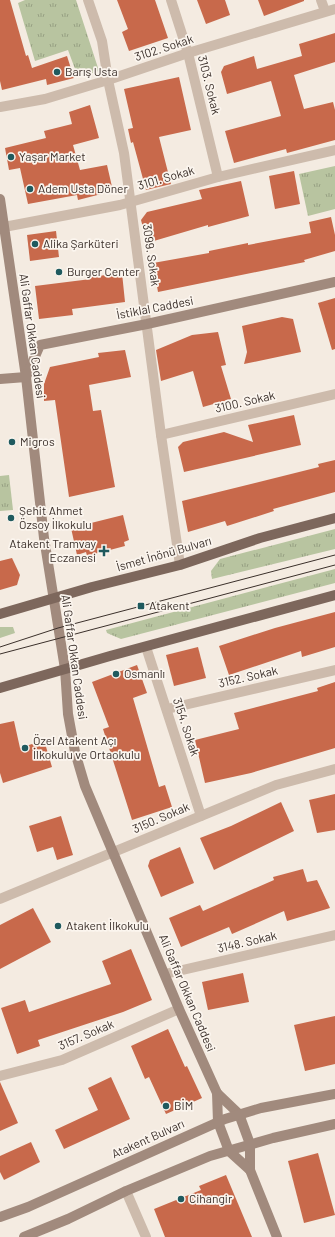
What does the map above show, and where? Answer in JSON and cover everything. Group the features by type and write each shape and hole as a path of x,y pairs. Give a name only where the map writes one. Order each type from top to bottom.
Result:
{"main road":[{"name":"İsmet İnönü Bulvarı","path":"0,614 53,598 180,565 260,538 335,518"},
{"path":"0,688 335,596"}],"street":[{"name":"3099. Sokak","path":"88,0 102,41 108,80 124,153 148,324 161,435 180,565"},
{"name":"3103. Sokak","path":"171,0 188,53 218,177"},
{"path":"320,0 330,10"},
{"name":"3102. Sokak","path":"0,107 45,99 108,80 188,53 330,10"},
{"name":"3101. Sokak","path":"4,227 130,202 218,177 335,150"},
{"name":"Ali Gaffar Okkan Caddesi","path":"0,199 26,377 53,598 65,669 68,714 75,752 85,786 179,1009 217,1093 239,1114 250,1144 250,1170 277,1237"},
{"name":"İstiklal Caddesi","path":"26,377 40,345 148,324 335,282"},
{"path":"0,379 26,377"},
{"name":"3100. Sokak","path":"161,435 335,394"},
{"name":"3154. Sokak","path":"146,647 201,816"},
{"name":"3152. Sokak","path":"167,710 335,670"},
{"name":"3150. Sokak","path":"0,899 276,785 335,769"},
{"name":"3148. Sokak","path":"165,974 335,936"},
{"name":"3157. Sokak","path":"0,1076 62,1060 179,1009"},
{"name":"Ali Gaffar Okkan Caddesi","path":"217,1093 218,1122 229,1151 250,1170"},
{"name":"Atakent Bulvarı","path":"0,1217 28,1207 239,1114 261,1108 335,1094"},
{"path":"24,1237 68,1219 126,1191 210,1156 250,1144 335,1124"},
{"path":"126,1191 146,1237"}],"green space":[{"path":"25,0 76,0 99,71 78,77 68,50 35,61 18,3"},
{"path":"335,166 335,209 308,216 299,174"},
{"path":"9,475 13,510 0,511 0,476"},
{"path":"335,529 335,549 212,579 211,571 220,559"},
{"path":"335,569 335,583 121,639 107,633 106,630"},
{"path":"0,627 13,627 15,633 0,638"}],"building":[{"path":"0,0 10,0 26,56 28,55 32,68 67,56 74,78 47,85 46,79 2,90 0,81"},
{"path":"117,0 155,0 168,38 129,51 122,32 128,29"},
{"path":"197,0 225,0 230,15 206,24"},
{"path":"258,0 304,0 304,1 264,16"},
{"path":"335,33 335,62 294,75 304,109 333,102 335,110 335,140 287,153 286,149 234,163 225,131 281,116 271,81 227,94 221,72 224,66 254,56 257,69 302,56 299,44"},
{"path":"179,77 191,130 159,137 171,184 146,190 133,142 131,143 128,129 133,128 124,89"},
{"path":"90,105 99,138 73,145 80,170 107,165 113,191 78,200 77,195 28,204 20,168 9,170 5,148 46,138 44,131 72,124 69,112"},
{"path":"294,171 300,204 275,209 269,176"},
{"path":"241,181 249,216 208,227 208,225 147,243 141,220 147,212 202,199 199,190"},
{"path":"331,217 335,235 335,251 304,260 305,262 158,292 153,263 209,253 209,251 248,243 248,245 311,233 309,222"},
{"path":"56,231 59,257 30,261 27,235"},
{"path":"122,273 125,302 72,309 73,315 39,319 35,286 91,279 90,277"},
{"path":"335,298 335,349 332,350 318,303"},
{"path":"282,317 293,319 301,352 244,364 247,352 242,326"},
{"path":"218,332 226,365 221,366 231,399 203,407 193,371 161,381 156,350 192,335"},
{"path":"125,350 131,377 89,385 93,411 101,410 115,487 69,497 55,400 44,401 44,384 50,367 99,357 98,353"},
{"path":"294,415 301,445 184,472 178,447 183,442 224,432 253,442 248,425"},
{"path":"335,460 335,492 273,509 274,511 227,526 225,521 188,532 182,501 319,467 318,464"},
{"path":"123,515 129,540 124,542 125,546 87,556 86,552 77,555 71,528"},
{"path":"12,558 20,575 17,585 0,590 0,561"},
{"path":"335,612 335,647 302,657 301,651 229,675 219,646 275,628"},
{"path":"198,647 206,678 174,686 166,655"},
{"path":"137,665 147,693 133,698 159,787 165,785 172,807 132,820 103,729 109,727 92,682"},
{"path":"335,682 335,748 251,773 205,783 195,740 239,729 234,713 318,691 317,688"},
{"path":"14,721 20,748 44,740 52,767 3,783 0,773 0,724"},
{"path":"335,794 335,830 317,833 309,800"},
{"path":"281,802 294,831 214,870 200,838 231,826"},
{"path":"61,816 73,855 57,860 53,847 37,852 29,826"},
{"path":"180,847 194,883 161,897 148,866 150,860"},
{"path":"303,869 307,882 317,880 330,908 287,921 284,911 232,934 229,927 181,947 169,918 200,905 203,911 274,880 273,877"},
{"path":"33,908 51,942 0,969 0,925"},
{"path":"131,949 152,1000 123,1012 38,1040 40,1046 17,1054 1,1008 25,1000 29,1012 111,984 102,961"},
{"path":"243,973 249,1002 208,1010 202,982"},
{"path":"335,1016 335,1064 305,1071 294,1025"},
{"path":"168,1029 185,1067 187,1066 202,1098 166,1114 149,1077 145,1079 131,1046"},
{"path":"111,1077 130,1119 64,1149 55,1130 98,1110 88,1088"},
{"path":"0,1082 18,1123 0,1131"},
{"path":"31,1142 40,1162 4,1180 0,1172 0,1156"},
{"path":"318,1153 335,1215 304,1223 288,1161"},
{"path":"226,1175 252,1237 165,1237 154,1209 201,1190 199,1186"}],"tram line":[{"path":"0,647 58,628 335,555"},
{"path":"0,654 335,565"}],"place":[{"name":"Barış Usta","path":"57,72"},
{"name":"Yaşar Market","path":"11,157"},
{"name":"Adem Usta Döner","path":"30,189"},
{"name":"Alika Şarküteri","path":"35,244"},
{"name":"Burger Center","path":"59,272"},
{"name":"Migros","path":"12,442"},
{"name":"Şehit Ahmet Özsoy İlkokulu","path":"11,518"},
{"name":"Atakent Tramvay Eczanesi","path":"104,551"},
{"name":"Atakent","path":"141,606"},
{"name":"Osmanlı","path":"116,674"},
{"name":"Özel Atakent Açı İlkokulu ve Ortaokulu","path":"25,748"},
{"name":"Atakent İlkokulu","path":"58,926"},
{"name":"BİM","path":"166,1106"},
{"name":"Cihangir","path":"181,1199"}]}
